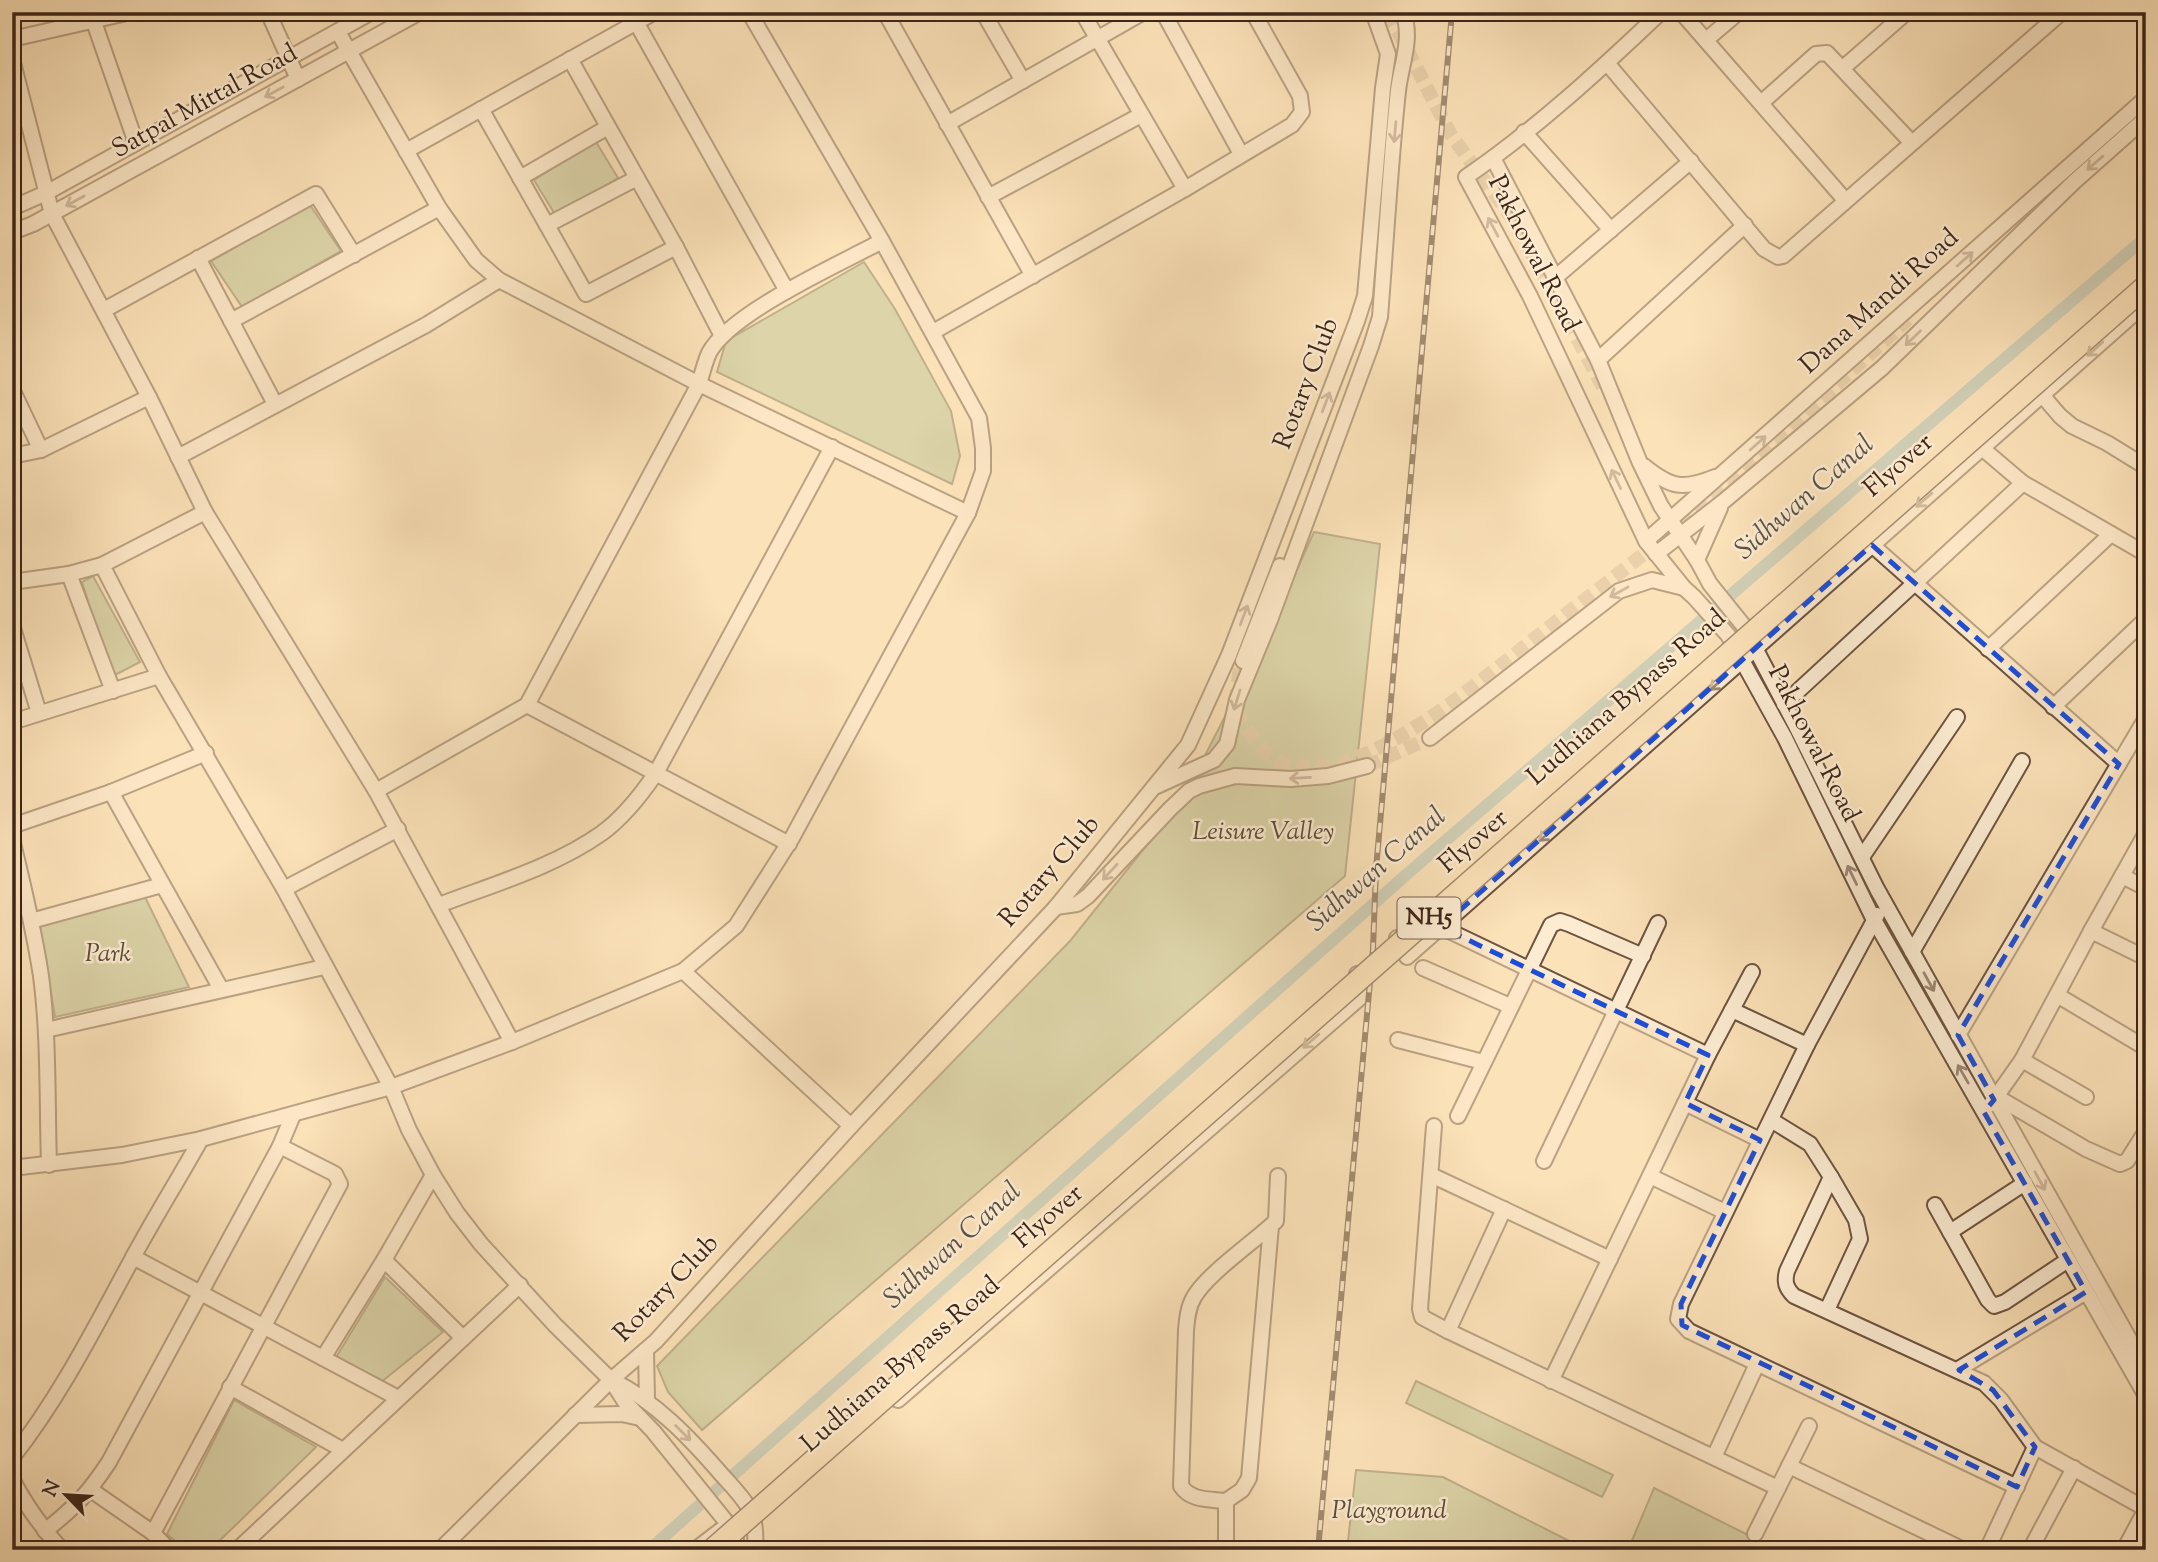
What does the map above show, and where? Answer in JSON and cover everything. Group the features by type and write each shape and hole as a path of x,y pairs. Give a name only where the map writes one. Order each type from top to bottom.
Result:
{"highway":[{"name":"Flyover","path":"712,1550 2146,286"}],"street":[{"path":"12,39 131,12"},
{"path":"268,12 298,79"},
{"name":"Satpal Mittal Road","path":"12,208 46,193 372,12"},
{"name":"Satpal Mittal Road","path":"12,232 52,214 420,12"},
{"path":"406,150 655,12"},
{"path":"12,1168 122,1155 201,1139 391,1087 512,1042 683,971 736,926 789,844 968,513 983,471 983,448 979,418 933,332 748,12"},
{"path":"885,12 1032,276"},
{"path":"983,12 1023,81"},
{"path":"1082,12 1185,189"},
{"path":"947,124 1144,12"},
{"path":"1163,12 1241,154"},
{"path":"933,332 1292,125 1302,112 1300,96 1253,12"},
{"name":"Rotary Club","path":"440,1550 611,1380 646,1350 1056,907 1188,745 1229,655 1357,321 1364,296 1388,54 1373,12"},
{"path":"1153,789 1214,760 1227,744 1237,700 1359,382 1380,317 1398,92 1409,41 1403,12"},
{"path":"1493,158 1607,63 1661,12"},
{"path":"1681,12 1845,200"},
{"path":"1706,40 1739,12"},
{"path":"1843,68 1907,12"},
{"path":"1607,63 1768,253 1783,256 2062,12"},
{"path":"94,22 136,143"},
{"path":"636,22 787,291"},
{"path":"338,32 439,208 476,260 499,280 699,384 968,513"},
{"path":"1761,103 1820,52 1830,54 1911,142"},
{"path":"12,59 52,214 149,397 205,512 376,791 512,1042"},
{"path":"570,59 676,247 722,336"},
{"path":"1383,88 1398,92"},
{"name":"Dana Mandi Road","path":"1646,541 1926,298 2146,98"},
{"path":"481,109 586,293 676,247"},
{"path":"988,197 1141,115"},
{"path":"1656,554 1724,501 1882,368 2075,181 2146,118"},
{"path":"520,178 608,127"},
{"path":"1524,132 1611,230"},
{"name":"Pakhowal Road","path":"2146,1369 1886,907 1744,627 1710,584 1680,535 1666,525 1661,506 1640,463 1598,360 1493,158 1466,177 1530,296 1646,541 1729,637 1785,738 1873,918 2146,1396"},
{"path":"1556,277 1690,161"},
{"path":"547,225 637,178"},
{"path":"104,310 316,194 354,256"},
{"path":"231,321 439,208"},
{"path":"1598,360 1745,225"},
{"path":"376,791 527,705 699,384 710,352 722,336 734,324 787,291 882,241"},
{"path":"198,258 275,404"},
{"name":"Ludhiana Bypass Road","path":"2143,309 2042,395 1407,957 1395,935 1729,637 1744,627 2146,275"},
{"path":"178,457 426,325 499,280"},
{"path":"1240,669 1371,325 1373,311 1364,296"},
{"path":"1908,320 1926,298 1949,303"},
{"path":"12,389 41,450"},
{"path":"2042,395 2072,426 2146,467"},
{"path":"12,456 41,450 149,397"},
{"path":"439,905 571,853 603,832 640,797 656,773 832,447"},
{"path":"1983,449 2023,483 2146,554"},
{"path":"1640,463 1675,486 1689,485 1726,472"},
{"path":"1784,704 2023,483"},
{"path":"1645,484 1666,525"},
{"path":"1697,560 1724,501"},
{"path":"12,582 69,574 102,565 205,512"},
{"path":"1987,649 2110,534"},
{"path":"1872,545 2119,764"},
{"path":"102,565 159,676 284,889 391,1087 409,1130 433,1175 481,1244 555,1325 611,1380 647,1400 706,1456 746,1504 757,1541"},
{"path":"69,574 113,691"},
{"path":"1430,738 1619,591 1652,580 1689,593"},
{"path":"2053,707 2146,618"},
{"path":"12,625 39,713"},
{"path":"12,722 159,676"},
{"path":"527,705 789,844"},
{"path":"1862,857 1957,717"},
{"path":"1958,1035 2146,718"},
{"path":"12,826 111,792 206,753"},
{"path":"1912,952 2022,761"},
{"path":"1056,907 1077,904 1088,895 1170,808 1199,786 1235,776 1291,779 1328,776 1367,766"},
{"path":"111,792 221,989"},
{"path":"284,889 398,829"},
{"path":"12,839 41,977 46,1030 49,1165"},
{"path":"1984,1112 2022,1060 2091,931 2144,840"},
{"path":"2122,876 2146,888"},
{"path":"31,921 162,885"},
{"path":"1886,907 1873,918 1807,1045 1681,1304 1678,1319 1689,1331 2017,1487"},
{"path":"1458,1116 1551,925 1560,921 1643,956"},
{"path":"1544,1161 1658,923"},
{"path":"1441,927 1709,1055"},
{"path":"2091,931 2146,958"},
{"path":"46,1030 324,967"},
{"path":"1423,968 1510,1006"},
{"name":"Ludhiana Bypass Road","path":"733,1546 757,1541 1362,996 1356,969 746,1504"},
{"path":"683,971 851,1126"},
{"path":"1551,1381 1685,1103 1752,972"},
{"path":"2057,995 2146,1048"},
{"path":"1732,1010 1807,1045"},
{"path":"1398,1040 1483,1062"},
{"path":"2022,1060 2086,1097"},
{"path":"1996,1099 2116,1163 2123,1164 2127,1161 2146,1131"},
{"path":"1685,1103 1760,1140"},
{"path":"45,1531 91,1490 109,1462 280,1146 293,1115"},
{"path":"1771,1120 1811,1144 1856,1220 1860,1239 1827,1311"},
{"path":"1434,1126 1420,1314 1425,1320 1778,1488"},
{"path":"12,1458 40,1422 72,1370 201,1139"},
{"path":"153,1533 340,1184 335,1174 280,1146"},
{"path":"323,1358 384,1261 433,1175"},
{"path":"1431,1175 1610,1259"},
{"path":"1271,1226 1249,1478 1242,1490 1226,1502 1187,1495 1181,1486 1188,1313 1194,1298 1204,1285 1276,1221 1278,1176"},
{"path":"1650,1176 1725,1212"},
{"path":"1831,1177 1786,1277 1788,1290 1794,1296 1957,1370 1993,1390 2035,1447 2146,1509 2124,1550"},
{"path":"1950,1232 2025,1183"},
{"path":"1935,1205 1987,1300 1994,1306 2005,1302 2068,1259"},
{"path":"1448,1331 1504,1209"},
{"path":"133,1257 398,1398"},
{"path":"384,1261 463,1338"},
{"path":"237,1550 520,1285"},
{"path":"1957,1370 2087,1292"},
{"path":"646,1350 647,1400"},
{"path":"1714,1457 1757,1364"},
{"path":"611,1380 619,1394 726,1521 733,1546"},
{"path":"230,1387 342,1450"},
{"path":"575,1415 622,1414 641,1419"},
{"path":"1755,1534 1809,1426"},
{"path":"1987,1550 2035,1447"},
{"path":"1789,1466 1964,1550"},
{"path":"2030,1550 2074,1468"},
{"path":"12,1479 23,1500 62,1550"},
{"path":"91,1490 153,1533 169,1550"},
{"path":"1226,1502 1226,1550"},
{"path":"695,1550 746,1504"}],"highlighted area":[{"path":"1872,545 2119,764 1958,1035 1994,1100 1984,1112 2086,1292 1959,1370 1993,1390 2035,1447 2017,1487 1682,1325 1681,1304 1760,1140 1685,1103 1708,1055 1441,927"}],"green space":[{"path":"596,142 618,178 556,216 534,180"},
{"path":"310,205 341,251 242,307 211,261"},
{"path":"864,262 895,309 951,411 960,456 952,484 717,372 726,341"},
{"name":"Leisure Valley","path":"1314,532 1380,544 1345,876 702,1430 668,1392 657,1366 1070,941 1180,804 1271,627"},
{"path":"93,576 140,662 111,677 82,582"},
{"name":"Park","path":"143,893 189,987 55,1017 39,921"},
{"path":"385,1277 443,1332 380,1383 335,1359"},
{"path":"1416,1381 1613,1475 1602,1497 1406,1403"},
{"path":"234,1400 316,1447 210,1550 185,1550 167,1534"},
{"name":"Playground","path":"1356,1470 1443,1477 1587,1550 1347,1550"},
{"path":"1654,1488 1778,1550 1628,1550"}],"waterway":[{"name":"Sidhwan Canal","path":"649,1550 1407,874 2146,237"}],"tunnel":[{"path":"1388,12 1451,135 1515,222 1603,387"},
{"path":"1240,669 1236,703 1240,718 1260,746 1276,759 1296,766 1328,766 1364,755 1389,742 1465,693 1661,540 1766,449 1908,319"},
{"path":"1367,766 1430,738"}],"railway":[{"path":"1318,1550 1373,949 1376,869 1452,12"}]}
